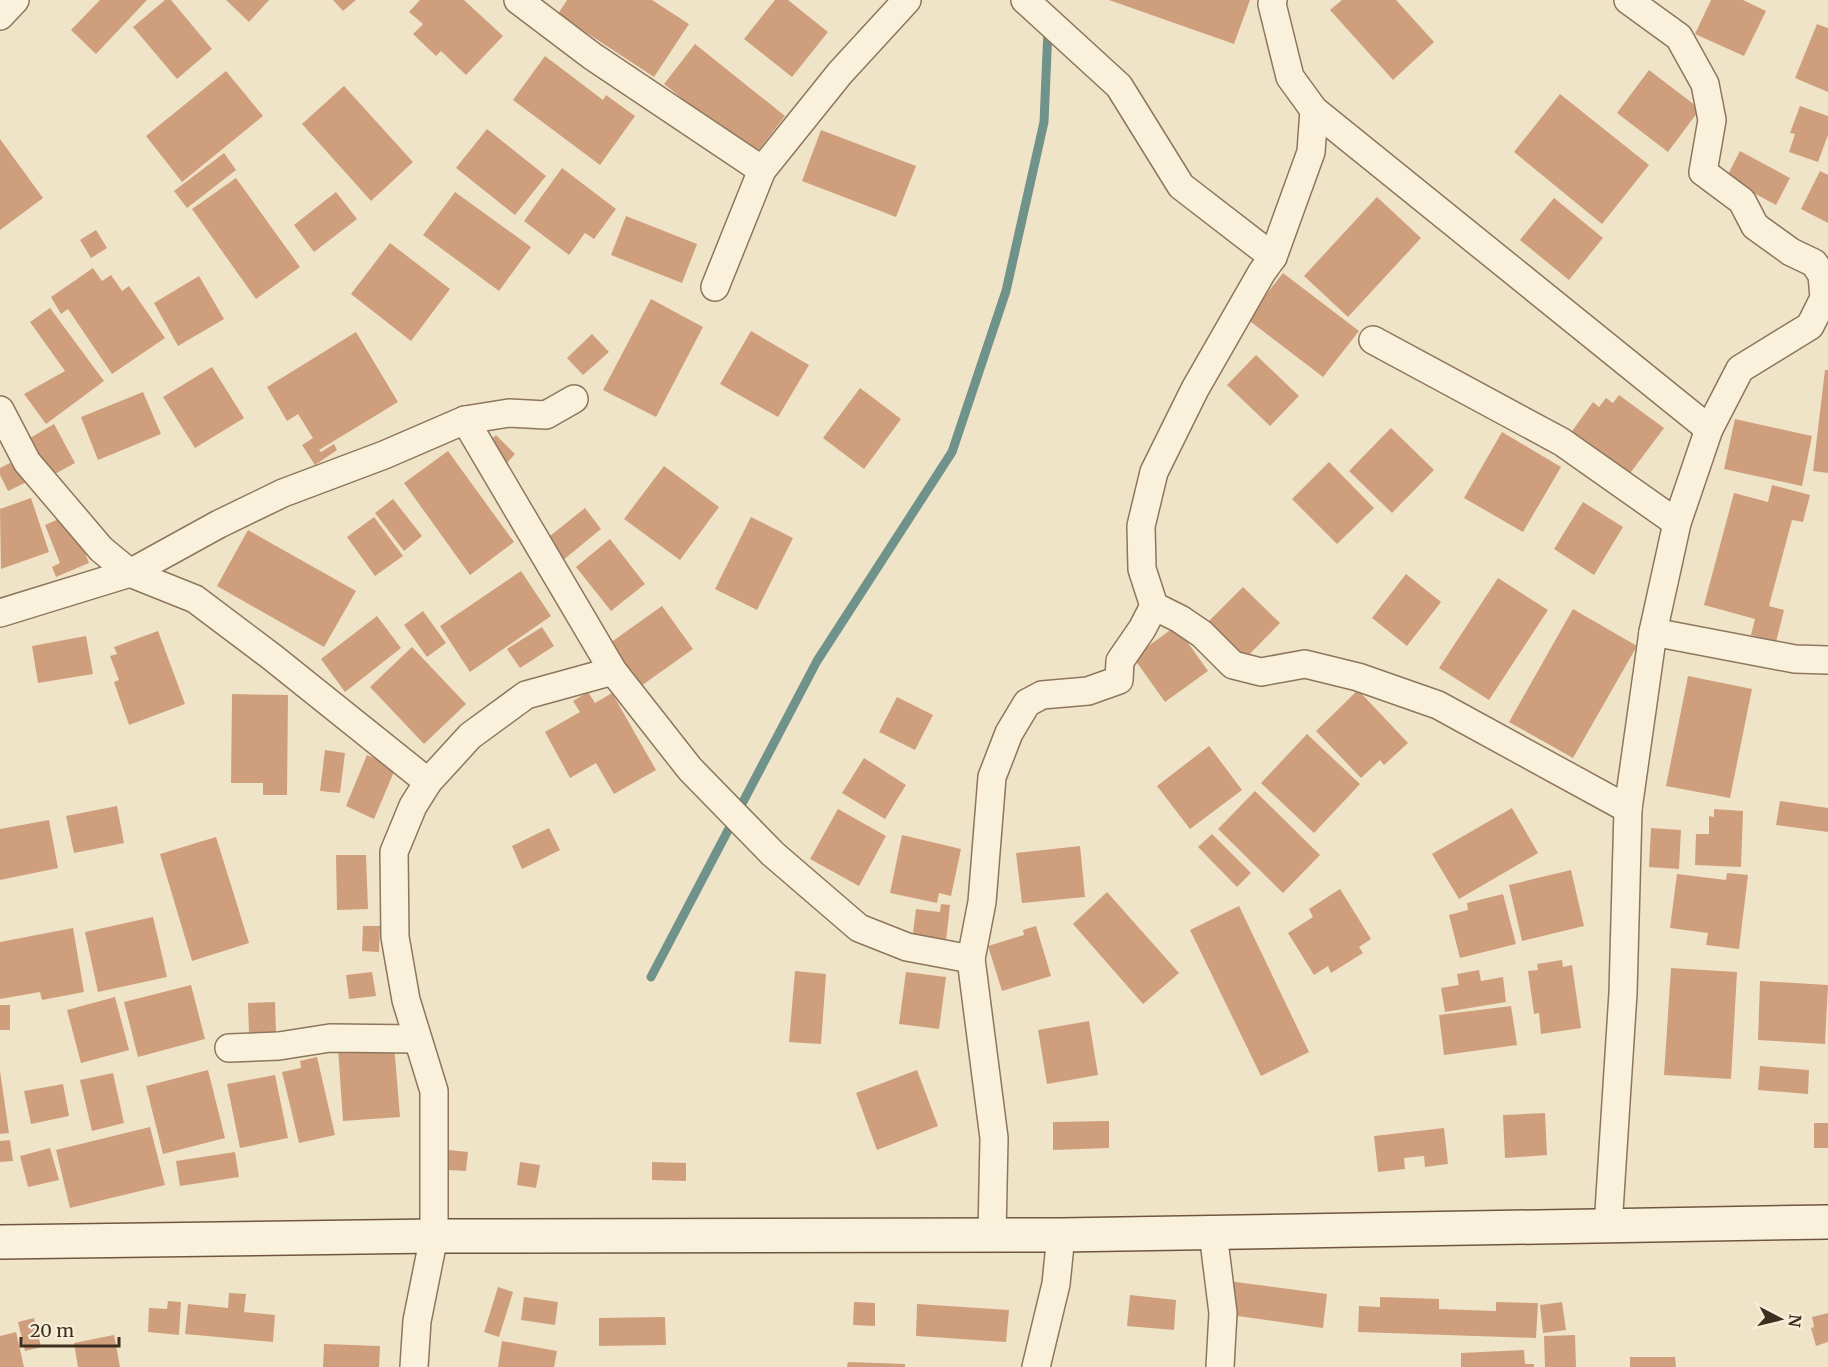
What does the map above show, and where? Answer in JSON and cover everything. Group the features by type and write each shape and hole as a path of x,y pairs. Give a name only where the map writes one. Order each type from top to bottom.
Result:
{"main road":[{"path":"0,1242 434,1236 1061,1235 1828,1222"}],"street":[{"path":"0,16 15,0"},
{"path":"518,0 592,56 762,170"},
{"path":"715,288 762,170 840,73 907,0"},
{"path":"1025,0 1119,86 1181,186 1273,257"},
{"path":"1273,0 1272,4 1290,76 1314,110 1709,429"},
{"path":"1608,1227 1623,993 1628,808 1653,632 1677,523 1709,429 1740,369 1819,326 1824,298 1822,275 1814,263 1791,252 1755,226 1742,201 1703,172 1712,120 1705,84 1679,37 1628,0"},
{"path":"1314,110 1311,152 1273,257 1262,272 1195,389 1154,472 1141,526 1142,569 1154,606 1180,619 1202,634 1233,664 1261,672 1305,664 1358,677 1438,705 1628,808"},
{"path":"1373,340 1563,442 1677,523"},
{"path":"0,613 130,573 219,524 283,493 384,455 465,420 509,413 546,415 574,399"},
{"path":"0,410 27,462 101,549 130,573 195,599 272,657 428,782"},
{"path":"465,420 613,671 690,769 773,854 859,928 907,947 971,959"},
{"path":"992,1235 994,1138 971,959 982,902 992,777 1009,733 1027,703 1042,694 1088,691 1119,680 1120,661 1154,606"},
{"path":"1653,632 1795,659 1828,660"},
{"path":"414,1367 417,1321 434,1236 434,1091 406,1000 395,937 394,852 414,806 428,782 470,736 526,695 613,671"},
{"path":"229,1048 279,1046 330,1038 417,1039"},
{"path":"1212,1233 1223,1313 1220,1367"},
{"path":"1036,1367 1056,1284 1061,1235"}],"building":[{"path":"100,0 147,0 96,54 71,30"},
{"path":"165,0 171,0 212,49 177,79 133,27"},
{"path":"226,0 269,0 249,22"},
{"path":"333,0 356,0 343,11"},
{"path":"420,0 464,0 503,36 466,75 441,51 436,56 413,34 423,24 409,12"},
{"path":"567,0 652,0 689,24 654,77 558,14"},
{"path":"775,0 788,0 828,32 792,77 744,39"},
{"path":"1109,0 1250,0 1234,44"},
{"path":"1342,0 1396,0 1434,42 1393,80 1330,10"},
{"path":"1711,0 1743,0 1766,11 1744,56 1695,34"},
{"path":"1817,24 1828,28 1828,92 1795,78"},
{"path":"695,44 785,116 754,156 664,84"},
{"path":"545,56 603,100 606,95 635,116 600,165 513,100"},
{"path":"1649,70 1700,109 1668,152 1617,113"},
{"path":"226,71 263,116 182,182 146,136"},
{"path":"344,86 413,162 371,201 302,124"},
{"path":"1560,94 1649,165 1602,224 1514,152"},
{"path":"1800,106 1828,116 1828,135 1818,162 1789,152 1795,134 1790,133"},
{"path":"487,129 546,176 515,215 456,168"},
{"path":"821,130 916,166 896,217 802,181"},
{"path":"0,139 43,198 0,230"},
{"path":"1740,151 1790,178 1776,205 1726,178"},
{"path":"224,153 236,170 187,208 174,191"},
{"path":"562,168 616,209 594,239 585,233 569,255 524,221"},
{"path":"1820,171 1828,175 1828,223 1801,209"},
{"path":"236,178 300,267 256,299 192,209"},
{"path":"336,192 357,219 314,252 294,225"},
{"path":"455,192 531,247 499,291 423,235"},
{"path":"1377,197 1421,238 1348,317 1304,276"},
{"path":"1554,198 1603,238 1569,280 1520,240"},
{"path":"626,216 697,244 682,283 611,255"},
{"path":"96,230 107,248 91,258 80,240"},
{"path":"390,243 450,289 411,341 351,294"},
{"path":"93,268 102,281 111,275 122,291 129,286 165,338 112,374 68,309 61,314 51,297"},
{"path":"1283,273 1359,331 1323,377 1247,319"},
{"path":"199,276 224,319 178,346 154,303"},
{"path":"651,299 703,327 656,417 603,390"},
{"path":"50,308 104,381 46,424 24,394 65,371 30,322"},
{"path":"751,331 809,365 778,417 720,384"},
{"path":"356,332 398,402 319,450 321,452 334,444 337,450 315,465 302,445 313,438 298,414 287,421 267,387"},
{"path":"592,334 609,352 583,375 567,358"},
{"path":"1256,355 1299,396 1270,426 1227,385"},
{"path":"212,367 244,418 195,448 163,397"},
{"path":"1825,370 1828,370 1828,473 1813,471"},
{"path":"860,388 901,419 864,469 823,438"},
{"path":"143,392 161,434 98,460 81,417"},
{"path":"1619,395 1664,428 1628,476 1570,434 1593,402 1599,407 1606,398 1613,403"},
{"path":"1735,419 1812,436 1802,486 1724,469"},
{"path":"54,424 75,463 51,476 30,438"},
{"path":"1391,428 1434,470 1392,513 1349,471"},
{"path":"1502,432 1561,467 1523,532 1464,498"},
{"path":"496,435 515,454 504,466 484,447"},
{"path":"448,451 514,542 470,575 404,483"},
{"path":"20,458 31,480 8,491 0,475 0,468"},
{"path":"1329,462 1374,508 1337,544 1292,499"},
{"path":"664,466 719,507 680,560 624,519"},
{"path":"1772,485 1810,495 1803,522 1792,520 1769,606 1784,610 1776,642 1751,635 1755,619 1704,605 1734,493 1768,502"},
{"path":"31,498 49,552 1,569 0,509"},
{"path":"393,499 422,536 404,551 375,513"},
{"path":"1583,502 1623,527 1594,575 1554,549"},
{"path":"585,508 601,529 562,561 545,540"},
{"path":"70,514 89,563 56,577 52,567 60,563 45,525"},
{"path":"374,517 403,556 375,576 347,537"},
{"path":"751,517 793,538 757,610 715,589"},
{"path":"248,530 356,591 324,647 217,586"},
{"path":"610,539 645,584 611,611 576,567"},
{"path":"521,571 551,616 470,672 440,626"},
{"path":"1406,574 1441,602 1407,646 1372,618"},
{"path":"1498,578 1548,610 1489,700 1439,668"},
{"path":"1243,587 1280,623 1239,665 1202,628"},
{"path":"662,606 693,649 641,686 610,643"},
{"path":"1573,609 1637,646 1573,758 1509,722"},
{"path":"423,611 446,643 427,657 404,625"},
{"path":"377,616 401,648 345,692 321,659"},
{"path":"1176,626 1208,671 1165,702 1133,657"},
{"path":"542,627 554,646 520,668 507,649"},
{"path":"158,631 185,704 129,725 114,682 119,680 110,656 117,654 114,647"},
{"path":"86,636 93,674 38,683 32,646"},
{"path":"412,647 466,704 424,744 370,687"},
{"path":"1688,676 1752,689 1730,798 1666,786"},
{"path":"1358,690 1408,743 1384,765 1380,760 1361,778 1316,731"},
{"path":"588,692 595,703 612,693 656,770 614,794 596,763 570,778 545,732 580,712 573,701"},
{"path":"232,694 288,695 287,795 263,795 263,783 231,783"},
{"path":"897,697 933,715 915,750 879,732"},
{"path":"1307,734 1360,784 1314,833 1261,783"},
{"path":"1209,746 1242,790 1190,829 1157,786"},
{"path":"325,750 345,753 340,793 320,791"},
{"path":"367,755 396,767 374,819 346,806"},
{"path":"864,758 906,785 885,819 842,793"},
{"path":"1255,791 1320,855 1283,893 1218,829"},
{"path":"1780,801 1828,808 1828,832 1776,825"},
{"path":"117,806 124,843 74,853 66,816"},
{"path":"1512,808 1538,853 1459,899 1432,854"},
{"path":"838,809 886,836 859,886 810,859"},
{"path":"1714,809 1743,811 1741,867 1695,865 1696,834 1709,834 1709,816 1714,817"},
{"path":"49,820 58,868 0,880 0,829"},
{"path":"549,828 560,850 522,869 512,846"},
{"path":"1651,828 1681,830 1679,869 1649,867"},
{"path":"1212,834 1251,873 1237,887 1198,847"},
{"path":"902,835 961,849 951,896 939,893 937,903 890,893"},
{"path":"216,837 249,943 192,961 160,854"},
{"path":"1080,846 1085,897 1022,903 1016,853"},
{"path":"336,855 366,855 368,909 337,910"},
{"path":"1571,870 1584,926 1522,941 1509,885"},
{"path":"1727,873 1748,875 1739,949 1706,945 1708,933 1670,928 1677,874 1726,880"},
{"path":"1340,889 1371,939 1359,947 1363,953 1331,973 1328,966 1314,975 1288,933 1313,917 1309,909"},
{"path":"1107,892 1179,973 1143,1004 1073,924"},
{"path":"1503,894 1516,944 1460,958 1449,915 1468,910 1467,903"},
{"path":"941,904 950,905 946,941 912,941 916,909 940,912"},
{"path":"1239,906 1309,1052 1261,1076 1190,930"},
{"path":"153,917 167,977 98,992 85,932"},
{"path":"363,926 380,926 379,952 362,951"},
{"path":"1036,926 1051,976 1002,991 988,946 1024,935 1023,930"},
{"path":"73,928 84,992 42,1000 40,992 0,999 0,942"},
{"path":"1562,960 1563,967 1572,965 1581,1028 1541,1034 1539,1013 1534,1014 1528,971 1538,970 1537,964"},
{"path":"1671,968 1737,972 1731,1079 1664,1075"},
{"path":"1479,970 1481,981 1503,977 1506,1002 1445,1012 1441,988 1459,985 1457,974"},
{"path":"795,971 826,974 821,1044 789,1042"},
{"path":"372,972 376,996 349,999 346,975"},
{"path":"906,972 946,977 939,1029 899,1024"},
{"path":"1760,981 1828,985 1825,1044 1758,1040"},
{"path":"191,985 205,1039 138,1057 124,1002"},
{"path":"115,997 129,1050 81,1063 67,1010"},
{"path":"275,1002 276,1034 249,1035 248,1003"},
{"path":"0,1005 10,1005 10,1030 0,1030"},
{"path":"1511,1006 1517,1045 1444,1055 1439,1015"},
{"path":"1089,1021 1098,1075 1047,1084 1038,1030"},
{"path":"394,1044 400,1117 343,1121 338,1048"},
{"path":"317,1057 335,1135 299,1143 282,1072 301,1068 300,1061"},
{"path":"1760,1066 1809,1070 1808,1094 1758,1090"},
{"path":"208,1070 225,1138 163,1154 146,1086"},
{"path":"917,1070 938,1126 877,1150 856,1093"},
{"path":"0,1071 9,1133 0,1134"},
{"path":"113,1073 124,1123 92,1131 80,1080"},
{"path":"275,1075 288,1138 240,1148 227,1084"},
{"path":"63,1084 69,1116 31,1124 24,1091"},
{"path":"1545,1113 1547,1155 1505,1158 1503,1115"},
{"path":"1109,1121 1109,1148 1053,1150 1053,1122"},
{"path":"1814,1123 1828,1123 1828,1148 1814,1148"},
{"path":"150,1127 165,1185 70,1208 56,1150"},
{"path":"1444,1128 1448,1164 1425,1167 1424,1156 1404,1158 1405,1169 1378,1172 1374,1136"},
{"path":"10,1140 13,1161 0,1162 0,1141"},
{"path":"50,1148 59,1180 28,1187 20,1156"},
{"path":"449,1150 468,1152 466,1171 448,1170"},
{"path":"235,1152 239,1177 180,1186 176,1161"},
{"path":"520,1162 540,1165 536,1188 517,1185"},
{"path":"652,1162 686,1163 686,1181 652,1180"},
{"path":"1228,1281 1327,1294 1323,1328 1230,1315"},
{"path":"498,1287 513,1292 499,1337 484,1332"},
{"path":"229,1293 246,1294 244,1312 275,1315 273,1342 185,1334 188,1304 228,1308"},
{"path":"1130,1295 1176,1300 1174,1330 1127,1326"},
{"path":"524,1297 558,1302 555,1325 521,1320"},
{"path":"1380,1297 1439,1299 1439,1309 1496,1311 1496,1302 1538,1303 1536,1338 1358,1332 1359,1306 1380,1307"},
{"path":"168,1301 181,1302 179,1335 148,1332 149,1308 167,1309"},
{"path":"854,1302 875,1303 875,1326 853,1325"},
{"path":"1562,1302 1566,1330 1543,1333 1540,1305"},
{"path":"917,1304 1009,1310 1006,1342 916,1336"},
{"path":"1828,1313 1828,1342 1816,1346 1811,1328 1814,1327 1812,1317"},
{"path":"665,1317 666,1345 599,1346 599,1318"},
{"path":"34,1318 41,1347 25,1351 18,1322"},
{"path":"16,1332 24,1367 0,1367 0,1336"},
{"path":"114,1335 120,1367 78,1367 74,1343"},
{"path":"1575,1335 1576,1367 1545,1367 1544,1336"},
{"path":"502,1341 557,1351 554,1367 498,1367"},
{"path":"324,1344 380,1346 379,1367 323,1367"},
{"path":"1524,1350 1525,1364 1534,1364 1534,1367 1461,1367 1461,1353"},
{"path":"1630,1357 1675,1357 1676,1367 1630,1367"},
{"path":"848,1362 905,1364 905,1367 847,1367"}],"waterway":[{"path":"651,977 817,661 952,452 1006,291 1044,122 1048,29"}]}
